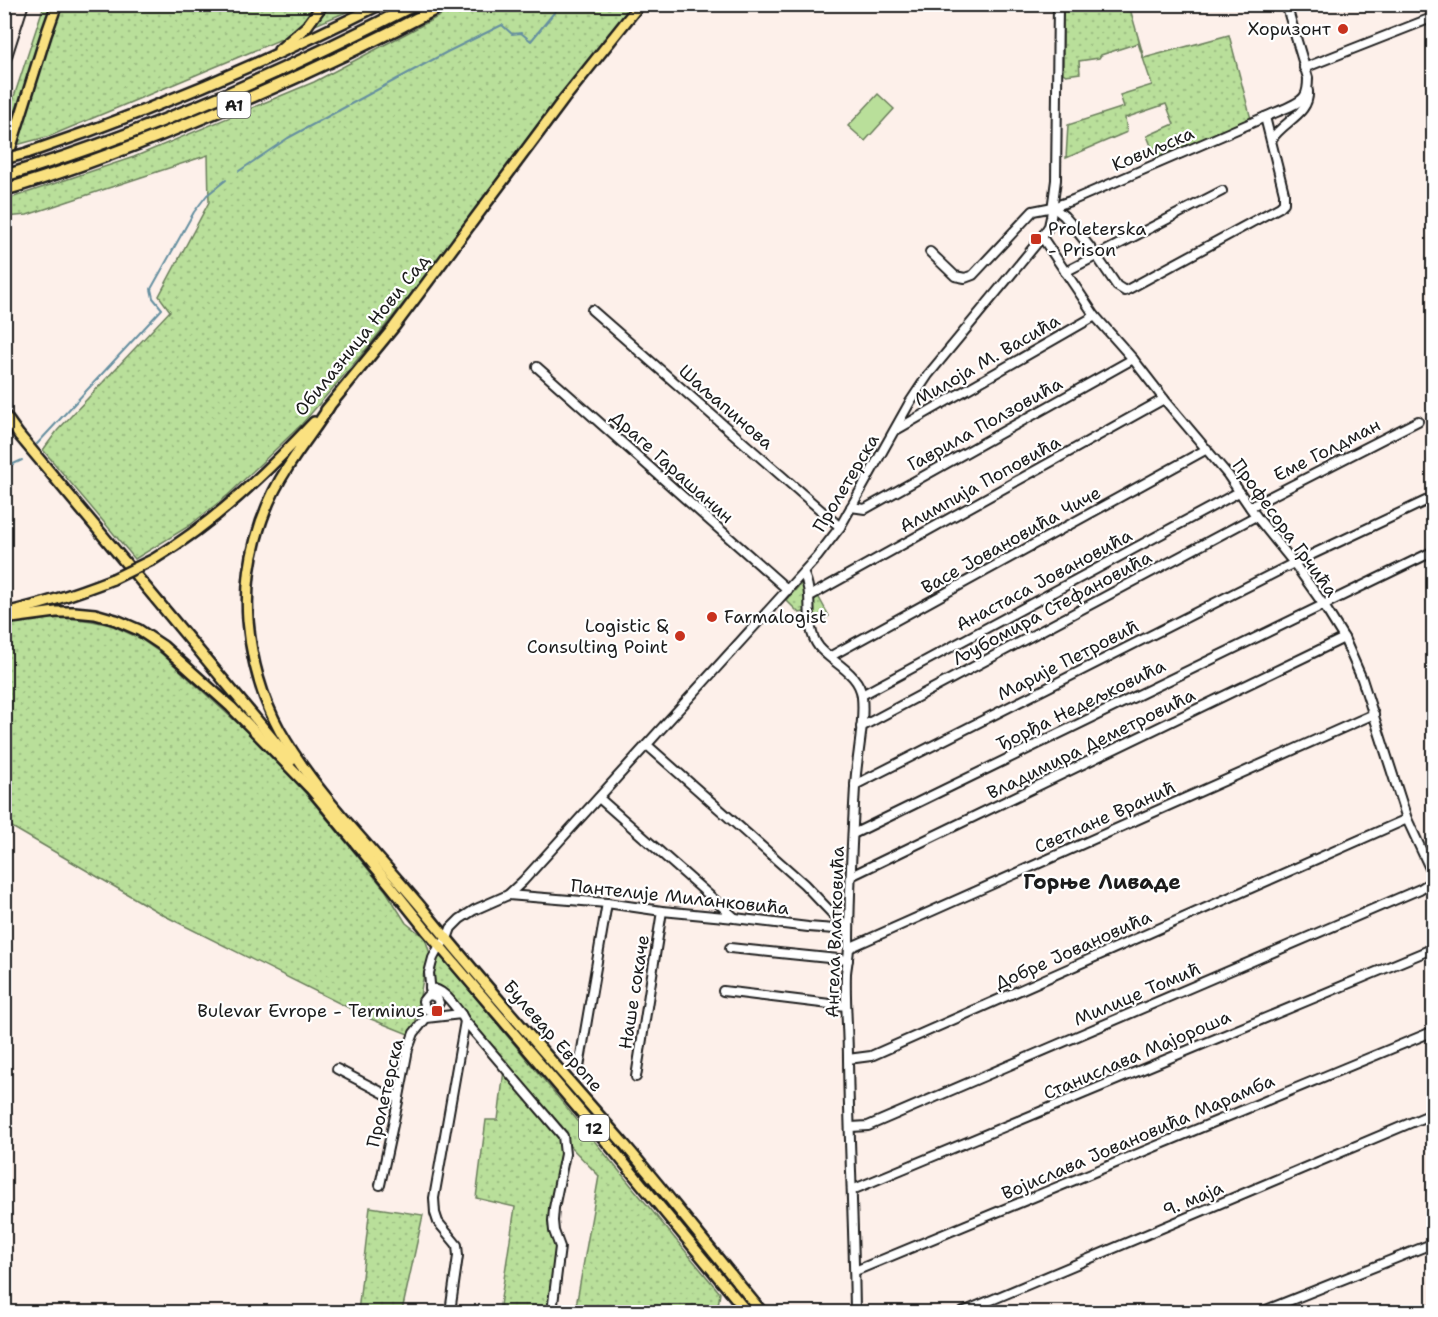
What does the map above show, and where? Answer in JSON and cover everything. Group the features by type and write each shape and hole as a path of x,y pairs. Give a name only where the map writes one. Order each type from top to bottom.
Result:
{"highway":[{"name":"A1","path":"4,176 84,150 219,96 292,65 416,4"},
{"name":"A1","path":"9,189 126,149 230,107 298,77 445,4"}],"main road":[{"path":"4,169 57,4"},
{"path":"266,60 307,26 323,4"},
{"path":"4,159 122,119 266,60 381,4"},
{"name":"Обилазница Нови Сад","path":"4,613 67,597 154,559 198,530 240,496 329,407 394,327 564,99 640,4"},
{"path":"313,786 279,728 261,686 248,623 248,585 259,528 272,495 288,466 317,428 329,407"},
{"path":"4,414 313,786"},
{"path":"4,619 74,612 104,616 140,630 163,646 211,689 313,786"},
{"name":"Булевар Европе","path":"313,786 627,1148 762,1312"},
{"name":"Булевар Европе","path":"313,786 439,946 615,1152 747,1312"}],"street":[{"name":"Пролетерска","path":"439,946 447,939 451,928 460,919 508,895 523,881 803,573 840,527 918,389 933,367 1042,237 1049,226 1056,180 1058,4"},
{"path":"1271,140 1280,129 1303,110 1308,99 1308,78 1286,4"},
{"path":"1304,68 1434,17"},
{"name":"Ковиљска","path":"930,252 955,276 965,278 973,274 1033,211 1073,200 1264,117 1295,103 1304,97 1308,89"},
{"path":"1053,207 1069,221 1117,286 1125,291 1284,203 1277,162 1264,117"},
{"path":"1065,272 1222,191"},
{"name":"Професора Грчића","path":"1042,237 1095,316 1133,358 1228,475 1256,516 1294,563 1344,638 1362,679 1407,819 1434,879"},
{"name":"Шаљапинова","path":"592,310 840,527"},
{"name":"Милоја М. Васића","path":"895,430 1095,316"},
{"name":"Гаврила Ползовића","path":"851,507 865,509 1133,358"},
{"name":"Драге Гарашанин","path":"537,367 788,590"},
{"name":"Алимпија Поповића","path":"810,596 1164,399"},
{"name":"Еме Голдман","path":"1250,507 1418,421"},
{"name":"Васе Јовановића Чиче","path":"831,656 1207,449"},
{"name":"Анастаса Јовановића","path":"862,695 1239,492"},
{"name":"Марије Петровић","path":"855,785 1294,563 1434,497"},
{"name":"Љубомира Стефановића","path":"861,727 1256,516"},
{"name":"Ђорђа Недељковића","path":"852,834 1434,551"},
{"path":"803,573 809,586 809,622 814,638 819,647 853,677 862,695"},
{"name":"Владимира Деметровића","path":"851,876 1344,638"},
{"name":"Ангела Влатковића","path":"855,1312 846,1006 852,834 862,695"},
{"name":"Светлане Вранић","path":"849,948 1374,714"},
{"path":"647,746 804,884 848,930"},
{"path":"599,798 735,918"},
{"name":"Добре Јовановића","path":"848,1059 871,1056 1407,819"},
{"name":"Милице Томић","path":"850,1127 868,1126 1420,889 1434,879"},
{"name":"Пантелије Миланковића","path":"508,895 607,903 662,911 848,930"},
{"path":"579,1067 607,903"},
{"name":"Наше сокаче","path":"636,1077 662,911"},
{"path":"430,991 430,965 439,946"},
{"path":"730,948 848,960"},
{"name":"Станислава Мајороша","path":"852,1190 1434,948"},
{"path":"463,1017 427,1014 423,1002 425,997 430,991 438,989 443,993 563,1136 565,1154 553,1221 554,1232 560,1247 552,1312"},
{"path":"723,991 846,1006"},
{"name":"Пролетерска","path":"380,1185 408,1049 414,1033 427,1014"},
{"path":"450,1312 458,1256 457,1245 438,1222 434,1198 463,1017"},
{"name":"Војислава Јовановића Марамба","path":"855,1271 1434,1031"},
{"path":"337,1069 389,1096 399,1097"},
{"name":"9. маја","path":"963,1312 1434,1113"},
{"path":"1261,1312 1434,1243"},
{"path":"1426,1312 1434,1310"}],"green space":[{"path":"462,4 634,5 560,94 425,277 301,425 228,495 189,526 135,559 43,450 57,431 170,311 159,296 209,202 208,155 27,215 6,217 5,200 134,157 314,82"},
{"path":"44,5 363,5 50,136 5,148 5,124"},
{"path":"1063,5 1129,5 1144,58 1229,35 1251,119 1157,160 1147,136 1174,124 1166,104 1125,118 1127,132 1066,158 1068,125 1124,107 1120,95 1152,85 1138,43 1101,55 1099,58 1079,61 1080,73 1066,75 1063,73"},
{"path":"878,94 894,109 865,141 848,126"},
{"path":"801,584 804,585 805,591 805,612 799,613 786,600"},
{"path":"818,596 829,616 813,625 813,601"},
{"path":"26,618 92,621 111,625 139,638 162,654 270,753 386,891 406,923 425,938 429,951 438,952 720,1293 717,1312 575,1312 599,1176 564,1140 548,1226 560,1253 550,1312 499,1312 515,1207 476,1198 486,1120 498,1120 504,1070 424,973 413,1036 371,1019 165,916 5,823 4,621"},
{"path":"370,1207 423,1215 402,1311 407,1312 358,1312"}],"waterway":[{"path":"239,171 288,138 447,52 502,25 512,34 521,33 531,41 561,4"},
{"path":"37,444 162,309 153,298 151,289 194,212 207,195 226,180"},
{"path":"4,486 9,481 9,466 22,460"}],"railway":[{"path":"4,82 29,4"}],"place":[{"name":"Хоризонт","path":"1343,29"},
{"name":"Proleterska - Prison","path":"1036,239"},
{"name":"Farmalogist","path":"712,617"},
{"name":"Logistic & Consulting Point","path":"680,636"},
{"name":"Bulevar Evrope - Terminus","path":"437,1011"}],"district":[{"name":"Горње Ливаде","path":"1102,882"}]}
